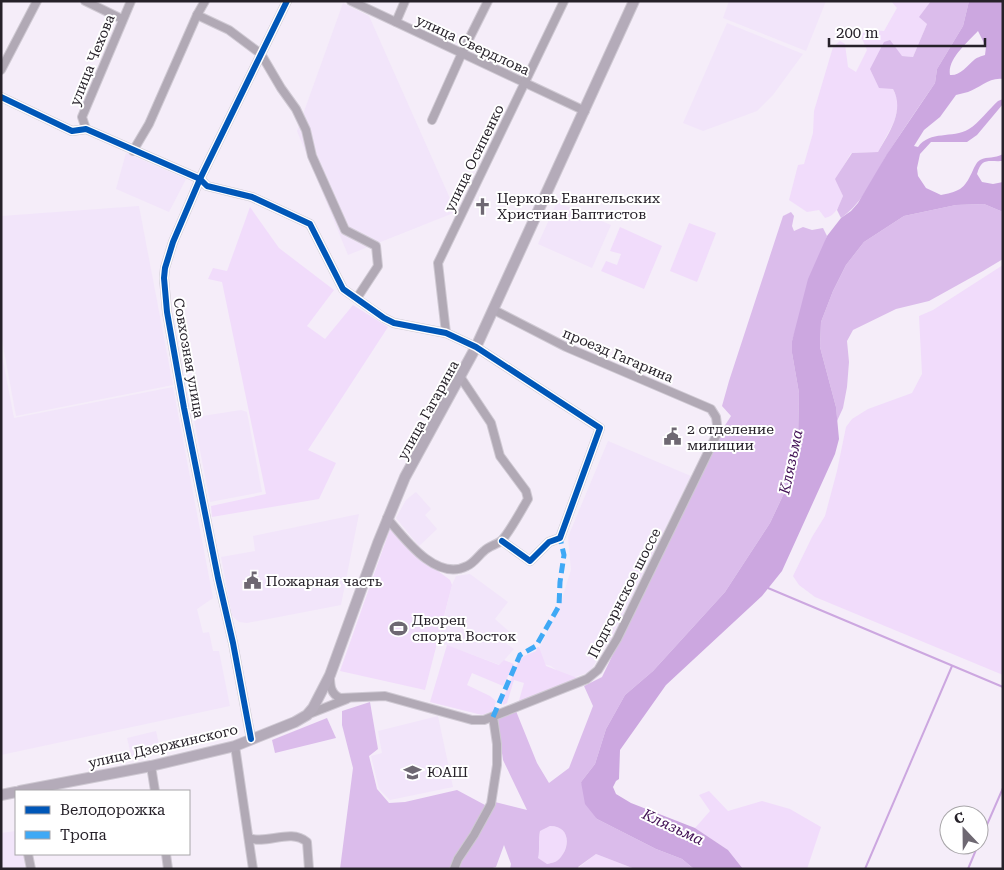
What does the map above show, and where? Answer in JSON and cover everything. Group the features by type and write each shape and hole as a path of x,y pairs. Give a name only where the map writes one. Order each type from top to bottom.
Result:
{"main road":[{"name":"улица Гагарина","path":"307,715 318,699 330,675 405,477 461,378 494,310 634,1"},
{"name":"улица Дзержинского","path":"25,790 151,766 235,746 307,715"},
{"path":"1,795 15,793"}],"street":[{"path":"1,70 38,1"},
{"path":"84,1 122,19"},
{"name":"улица Чехова","path":"86,129 82,117 131,1"},
{"path":"134,151 149,124 205,1"},
{"name":"Совхозная улица","path":"251,739 237,660 218,578 184,408 164,286 165,268 168,258 200,179 287,1"},
{"name":"улица Свердлова","path":"352,1 585,111"},
{"path":"396,22 406,1"},
{"path":"432,120 488,1"},
{"name":"улица Осипенко","path":"446,333 438,262 564,1"},
{"path":"197,15 229,30 261,54 296,109 306,130 312,156 344,230 376,246 378,266 357,298"},
{"path":"1,97 72,131 86,129 200,179 208,186 252,197 310,224 343,289 384,318 394,323 446,333 476,347 600,428 560,538 549,542 530,561 502,541"},
{"name":"проезд Гагарина","path":"494,310 566,347 711,409 716,417 718,432"},
{"path":"388,518 420,554 435,565 445,569 465,568 487,548 502,541 528,499 526,491 500,456 490,423 461,378"},
{"name":"Подгорнское шоссе","path":"356,696 385,696 472,720 484,720 587,679 598,670 616,639 718,432"},
{"path":"330,675 330,684 335,696 340,698 356,696"},
{"path":"324,686 324,699 334,704"},
{"path":"307,715 356,696"},
{"path":"454,869 491,804 497,765 497,744 492,717"},
{"path":"235,746 253,869"},
{"path":"151,766 155,790"},
{"path":"249,838 255,840 290,836 301,837 306,842 309,869"},
{"path":"28,855 31,869"},
{"path":"166,855 168,869"}],"shaded area":[{"path":"729,1 826,1 806,51 723,18"},
{"path":"891,1 931,1 920,17 927,24 913,57 902,56 893,89 899,103 894,122 878,152 851,153 836,179 843,196 834,213 825,218 819,210 807,212 789,200 798,165 804,164 813,133 814,111 833,47 840,41 845,44 848,67 856,72 867,50 860,34 872,30 884,31 897,8"},
{"path":"931,1 969,1 963,26 937,69 935,83 888,153 862,197 841,218 837,210 843,196 835,179 852,153 878,152 891,130 896,114 897,105 893,89 879,88 870,69 884,42 890,40 902,56 913,57 927,24 919,17"},
{"path":"343,3 369,16 456,212 348,255 297,131"},
{"path":"727,23 803,54 773,95 757,111 703,131 683,123"},
{"path":"126,153 186,179 169,212 116,189"},
{"path":"557,202 611,225 592,268 538,244"},
{"path":"984,204 1003,212 1003,259 929,301 896,309 853,330 847,341 849,362 847,387 843,408 837,421 836,407 820,347 821,322 846,265 864,242 904,216 956,205"},
{"path":"139,206 173,385 16,416 1,335 1,216"},
{"path":"250,207 279,248 334,290 307,326 325,339 353,305 388,327 308,450 336,463 319,499 212,517 211,506 266,494 222,282 208,279 213,268 227,271"},
{"path":"791,212 794,216 792,226 794,231 803,227 812,230 823,228 827,236 792,341 792,353 799,393 798,439 786,489 770,523 725,592 653,671 625,695 606,729 595,764 581,782 597,819 656,849 682,859 694,869 635,869 596,854 578,867 579,869 510,869 511,864 504,845 496,867 489,869 456,869 495,802 527,810 503,760 497,719 516,711 537,763 549,783 569,768 593,706 584,686 602,677 720,433 731,416 722,406 783,216","holes":["550,826 557,827 565,834 567,845 558,860 547,864 538,858 540,831"]},
{"path":"689,223 716,233 697,282 670,271"},
{"path":"620,227 662,246 644,289 601,271 606,261 617,265 621,254 610,251"},
{"path":"1003,265 1003,675 815,597 799,585 793,576 812,537 825,516 846,427 852,419 868,409 912,393 922,374 919,316 933,310"},
{"path":"1,350 14,418 173,387 213,598 197,609 203,633 209,632 213,651 219,651 230,706 1,755"},
{"path":"241,410 247,412 262,492 210,502 194,420 196,417"},
{"path":"608,441 691,476 609,645 604,647 590,672 569,679 551,666 533,661 559,608 571,570 568,537"},
{"path":"416,492 431,509 425,515 437,529 419,546 396,518 406,500"},
{"path":"359,514 341,605 247,623 239,622 232,616 221,557 255,551 253,536"},
{"name":"Дворец спорта Восток","path":"391,526 418,556 450,580 452,585 425,690 340,671"},
{"path":"470,574 508,602 495,619 511,633 504,642 514,649 500,665 438,642 456,576"},
{"path":"447,645 499,665 504,660 514,664 503,686 472,673 467,685 496,701 493,711 482,715 430,702"},
{"path":"537,647 539,647 546,666 580,679 518,704 524,683 514,680 507,703 503,705 502,701 518,662 524,656 536,651"},
{"path":"370,702 378,749 369,756 377,789 389,803 405,802 457,790 485,805 478,822 449,869 340,869 353,768 342,725 342,711"},
{"name":"ЮАШ","path":"438,716 453,787 390,800 379,789 371,756 382,753 378,731"},
{"path":"327,718 336,738 275,753 272,740"},
{"path":"156,731 161,753 132,759 127,738"},
{"path":"709,791 728,811 762,801 790,809 821,827 807,869 743,869 728,850 695,828 710,811 699,795"},
{"path":"550,826 562,830 567,839 567,845 558,860 546,864 537,858 539,834 540,831"},
{"path":"15,831 15,855 24,855 26,869 1,869 1,833"},
{"path":"596,854 635,869 578,868"}],"water":[{"name":"Клязьма","path":"969,1 1003,1 1003,79 993,80 968,92 956,95 940,117 924,130 914,146 918,147 929,138 935,136 956,134 969,129 998,101 1003,99 1003,104 977,135 967,142 931,142 920,154 917,168 918,176 926,188 941,195 958,190 964,186 975,165 980,160 1003,154 1003,161 983,163 977,174 982,182 993,184 1003,182 1003,212 984,204 956,205 904,216 864,242 846,265 821,322 820,347 836,407 839,439 835,454 782,571 762,596 666,685 620,750 619,779 613,787 616,794 631,803 695,828 728,850 743,869 694,869 682,859 656,849 597,819 585,804 581,782 595,764 606,729 625,695 653,671 725,592 770,523 786,489 798,439 799,393 792,353 792,341 808,279 827,236 841,218 858,203 887,154 935,83 937,69 963,26","holes":["978,31 986,47 985,55 975,59 960,72 950,75 950,69 955,57"]}],"waterway":[{"path":"768,588 1003,687"},
{"path":"865,869 952,666"},
{"path":"989,820 1003,788"},
{"path":"968,869 974,855"}],"marked path":[{"path":"493,717 520,655 536,646 559,606 564,555 560,538"}],"cycle path":[{"path":"251,739 184,408 167,312 164,278 173,242 200,179 287,1"},
{"path":"1,97 72,131 86,129 200,179 207,186 252,197 310,224 343,289 384,318 394,323 446,333 476,347 600,428 560,538 549,542 530,561 502,541"}],"place":[{"name":"Церковь Евангельских Христиан Баптистов","path":"483,206"},
{"name":"2 отделение милиции","path":"673,437"},
{"name":"Пожарная часть","path":"252,581"},
{"name":"Дворец спорта Восток","path":"398,628"},
{"name":"ЮАШ","path":"413,772"}]}
